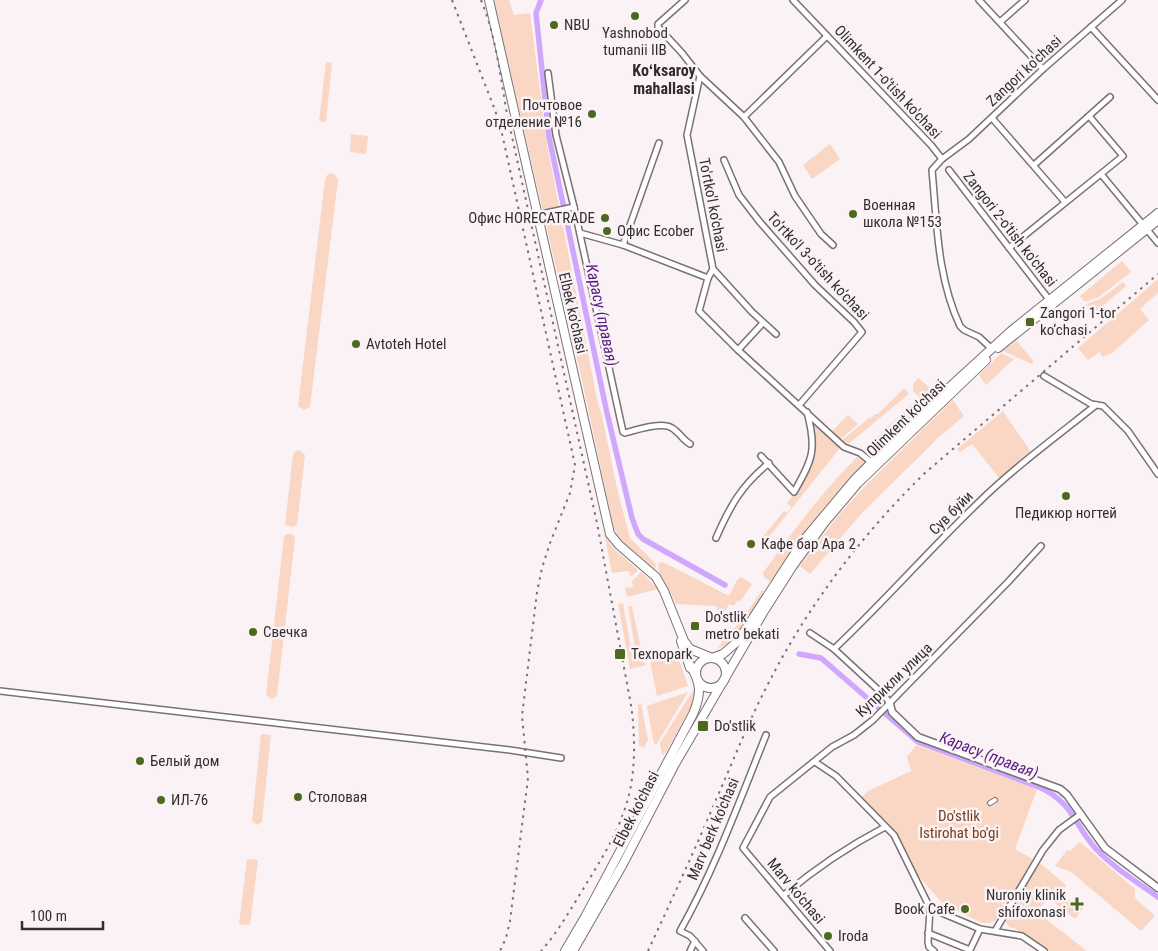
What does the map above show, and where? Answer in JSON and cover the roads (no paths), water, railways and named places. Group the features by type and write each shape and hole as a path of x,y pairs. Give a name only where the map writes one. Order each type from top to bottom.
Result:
{"main road":[{"name":"Elbek ko'chasi","path":"489,0 536,215 610,534 619,545 656,578 664,591 687,646 698,653 712,658"},
{"name":"Olimkent ko'chasi","path":"712,658 723,654 738,641 804,541 839,496 871,462 991,348 1145,226 1158,212"},
{"name":"Olimkent ko'chasi","path":"1145,226 1158,220"},
{"name":"Olimkent ko'chasi","path":"724,680 792,567 844,499 998,348 1050,301"},
{"name":"Elbek ko'chasi","path":"672,610 696,686 697,705"},
{"path":"712,658 720,661 724,666 726,674 724,680 716,687 708,687 702,684 697,670 700,664 712,658"},
{"name":"Elbek ko'chasi","path":"566,951 697,705 700,690 698,677 689,663"},
{"name":"Elbek ko'chasi","path":"573,951 619,871 662,786 724,680"}],"street":[{"path":"684,0 658,25 700,76 744,117 779,162 800,204 821,234 833,245"},
{"name":"Olimkent 1-o'tish ko'chasi","path":"793,0 942,158 932,170 937,235 947,293 960,326 979,337 991,348"},
{"path":"979,0 1043,69"},
{"path":"1000,22 1025,0"},
{"name":"Zangori ko'chasi","path":"942,158 992,118 1043,69 1122,0"},
{"path":"1091,27 1158,100"},
{"path":"744,117 827,36"},
{"path":"548,73 556,134 624,433 661,425 669,426 690,444"},
{"name":"To'rtko'l ko'chasi","path":"700,76 687,135 713,269 708,278 699,311 738,350 800,404 844,447 860,453 871,462"},
{"path":"1034,165 1110,97"},
{"path":"1009,248 1123,156 1089,116"},
{"path":"992,118 1065,202"},
{"path":"624,245 659,143"},
{"name":"To'rtko'l 3-o'tish ko'chasi","path":"724,160 739,195 759,221 815,284 862,332 800,404"},
{"name":"Zangori 2-o'tish ko'chasi","path":"949,170 1050,301"},
{"path":"1101,174 1158,243"},
{"path":"536,215 574,207"},
{"path":"580,233 624,245 708,278"},
{"path":"713,269 763,323 776,334"},
{"path":"738,350 763,323"},
{"path":"1044,376 1091,404 1103,406 1128,431 1158,474"},
{"name":"Сув буйи","path":"834,649 870,616 979,502 1038,451 1096,405"},
{"name":"To'rtko'l ko'chasi","path":"769,463 794,492 812,456 812,432 807,412"},
{"path":"716,538 738,493 752,477 769,463 762,456"},
{"name":"Куприкли улица","path":"743,848 770,797 832,747 860,730 888,706 1041,546"},
{"path":"810,633 834,649 885,696 892,712 918,737 1056,787 1067,795 1079,815 1105,848 1158,888"},
{"path":"0,691 510,750 561,758"},
{"name":"Marv berk ko'chasi","path":"695,941 690,936 680,932 691,912 766,735"},
{"path":"815,762 836,776 894,835 930,908 928,945 934,951"},
{"path":"990,803 995,800"},
{"path":"995,931 1040,854 1059,830 1079,815"},
{"path":"784,895 851,844 885,827"},
{"name":"Marv ko'chasi","path":"743,848 830,951"},
{"path":"930,908 980,929 1022,936 1044,951"},
{"path":"745,918 774,951"},
{"path":"928,933 970,950 980,929"},
{"path":"690,951 695,941 703,951"}],"waterway":[{"name":"Карасу (правая)","path":"541,0 536,13 549,137 607,413 632,518 638,534 643,539 725,585"},
{"name":"Карасу (правая)","path":"799,654 821,658 918,742 1051,793 1067,807 1089,840 1103,856 1158,897"}],"railway":[{"path":"452,0 501,129 575,465 570,493 550,543 537,592 522,716 528,778 510,921 506,938 500,951"},
{"path":"481,0 494,42 507,114 597,523 631,705 634,732 633,774 627,801 619,824 604,854 558,930 541,951"},
{"path":"648,951 766,688 799,629 837,573 902,496 926,472 1158,274"}],"place":[{"name":"Yashnobod tumanii IIB","path":"635,16"},
{"name":"NBU","path":"554,25"},
{"name":"Почтовое отделение №16","path":"592,114"},
{"name":"Военная школа №153","path":"853,214"},
{"name":"Офис HORECATRADE","path":"605,218"},
{"name":"Офис Ecober","path":"607,231"},
{"name":"Zangori 1-tor ko‘chasi","path":"1030,322"},
{"name":"Avtoteh Hotel","path":"356,344"},
{"name":"Педикюр ногтей","path":"1066,496"},
{"name":"Кафе бар Ара 2","path":"751,544"},
{"name":"Do'stlik metro bekati","path":"695,626"},
{"name":"Свечка","path":"253,632"},
{"name":"Texnopark","path":"620,654"},
{"name":"Do'stlik","path":"703,726"},
{"name":"Белый дом","path":"140,761"},
{"name":"Столовая","path":"298,797"},
{"name":"ИЛ-76","path":"161,800"},
{"name":"Nuroniy klinik shifoxonasi","path":"1077,904"},
{"name":"Book Cafe","path":"965,909"},
{"name":"Iroda","path":"828,936"}],"district":[{"name":"Koʻksaroy mahallasi","path":"664,79"}],"park label":[{"name":"Do'stlik Istirohat bo'gi","path":"959,824"}]}
